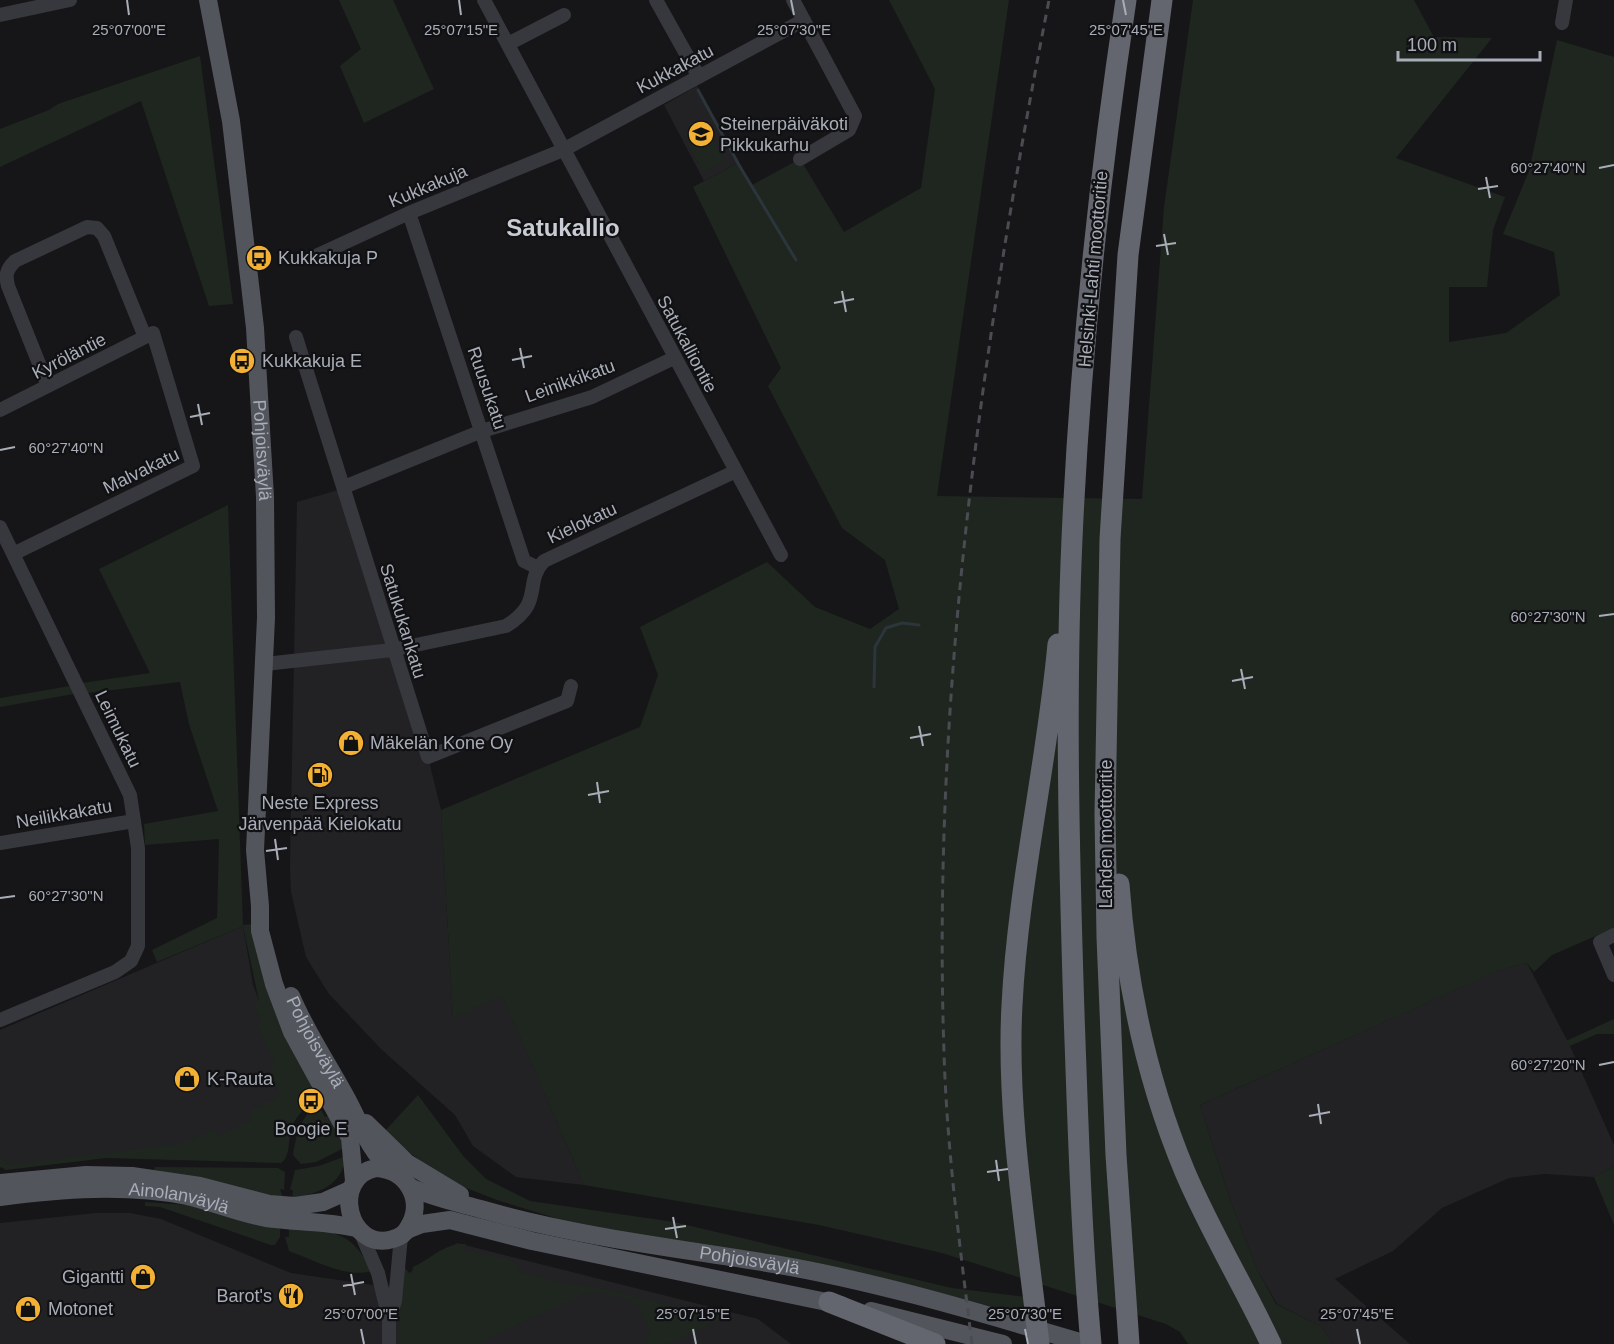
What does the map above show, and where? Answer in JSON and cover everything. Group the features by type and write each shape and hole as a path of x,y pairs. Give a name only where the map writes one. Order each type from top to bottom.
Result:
{"highway":[{"name":"Helsinki-Lahti moottoritie","path":"1072,540 1093,252 1109,115 1126,0"},
{"name":"Helsinki-Lahti moottoritie","path":"1112,522 1128,255 1162,0"},
{"name":"Lahden moottoritie","path":"1112,522 1106,710 1107,937 1115,1146 1129,1344"},
{"name":"Lahden moottoritie","path":"1072,540 1069,746 1071,937 1079,1162 1089,1344"},
{"path":"1038,1337 1016,1128 1011,1006 1025,884 1047,746 1062,602 1072,540"},
{"path":"1106,710 1120,900 1129,974 1143,1042 1169,1130 1186,1173 1271,1344"},
{"path":"829,1302 935,1344"},
{"path":"1256,1310 1277,1344"}],"main road":[{"name":"Pohjoisväylä","path":"208,0 231,121 255,328 265,497 265,664 255,850 260,931 274,984 292,1032 346,1129 353,1156 352,1185"},
{"name":"Pohjoisväylä","path":"260,906 274,953 304,1028 349,1102 376,1157 391,1170"},
{"path":"349,1102 380,1140 407,1163 443,1187 493,1213"},
{"path":"370,1169 391,1170 411,1187 416,1202 414,1215 404,1233 379,1240 358,1229 349,1208 352,1185 370,1169"},
{"name":"Ainolanväylä","path":"0,1183 86,1175 132,1176 200,1186 269,1204 295,1206 323,1202 352,1185"},
{"name":"Pohjoisväylä","path":"411,1187 422,1193 493,1213 587,1236 775,1265 886,1289 1038,1337 1089,1344"},
{"name":"Ainolanväylä","path":"0,1197 99,1189 159,1192 186,1196 265,1217 320,1221 358,1229"},
{"name":"Pohjoisväylä","path":"404,1233 422,1224 450,1220 532,1241 678,1273 829,1302 1003,1344"}],"street":[{"path":"0,15 16,6 70,0"},
{"name":"Satukalliontie","path":"484,0 734,472 781,555"},
{"path":"656,0 699,77"},
{"path":"793,0 855,116 849,130 800,159"},
{"path":"1562,23 1566,0"},
{"path":"508,44 564,15"},
{"name":"Kukkakatu","path":"563,150 804,20"},
{"name":"Kukkakuja","path":"309,259 409,213 563,150"},
{"name":"Ruusukatu","path":"409,213 524,561 538,568"},
{"path":"48,386 8,286 6,276 9,267 15,261 87,226 97,228 104,236 149,335"},
{"name":"Kyröläntie","path":"0,410 149,335"},
{"name":"Malvakatu","path":"13,554 193,466 149,335"},
{"name":"Satukukankatu","path":"296,337 344,487 392,650 428,757 567,701 571,686"},
{"name":"Leinikkikatu","path":"344,487 482,431 592,397 674,358"},
{"name":"Kielokatu","path":"265,664 392,650 506,626 521,617 530,603 538,568 544,561 734,472"},
{"name":"Leimukatu","path":"0,527 130,795 138,848 138,946 131,961 115,972 0,1020"},
{"name":"Neilikkakatu","path":"0,843 134,821"},
{"path":"1614,935 1600,942 1614,975"},
{"path":"358,1229 378,1273 389,1319 389,1344"},
{"path":"389,1319 395,1301 404,1233"}],"shaded area":[{"path":"339,0 393,0 434,89 364,123 340,66 361,49"},
{"path":"889,0 1009,0 937,496 1142,499 1164,207 1193,0 1414,0 1434,37 1492,38 1396,158 1505,197 1493,230 1487,287 1449,287 1449,342 1506,333 1560,295 1554,252 1503,234 1529,171 1557,40 1614,57 1614,928 1552,955 1534,972 1527,963 1500,970 1200,1105 1231,1203 1258,1271 1276,1304 1322,1327 1332,1344 1188,1344 1180,1332 1166,1324 942,1253 819,1225 584,1185 502,995 453,1018 441,810 640,727 658,675 640,627 767,562 815,607 870,629 899,609 885,560 842,528 768,386 781,368 693,187 738,163 752,185 800,159 844,232 921,188 935,89"},
{"path":"200,56 233,304 209,306 141,101 0,167 0,129 49,110 58,104"},
{"name":"Steinerpäiväkoti Pikkukarhu","path":"697,86 738,163 704,181 664,105"},
{"path":"710,134 724,161 703,172 689,145"},
{"path":"338,490 428,757 441,810 453,1017 502,994 584,1185 516,1177 473,1146 455,1115 381,1049 329,994 306,957 291,892 290,866 297,502"},
{"path":"228,505 243,925 253,924 296,1054 314,1090 311,1092 314,1099 294,1122 286,1156 281,1163 106,1158 6,1170 0,1167 0,1156 8,1165 183,1143 215,1129 218,1136 253,1120 249,1111 280,1096 268,1069 275,1064 257,1024 262,1021 254,1006 259,1001 243,926 157,962 152,950 217,918 219,839 145,845 144,824 218,811 189,724 180,682 87,693 82,683 150,673 99,569"},
{"path":"70,686 74,694 0,707 0,698"},
{"path":"243,926 253,985 297,1099 205,1144 11,1166 0,1162 0,1030"},
{"path":"1527,963 1570,1046 1614,1145 1614,1166 1594,1177 1545,1174 1509,1178 1442,1208 1393,1251 1335,1279 1410,1344 1332,1344 1322,1327 1277,1304 1258,1271 1231,1203 1200,1105 1499,970"},
{"path":"1614,1019 1614,1034 1597,1034 1570,1046 1566,1041"},
{"path":"418,1095 464,1157 486,1179 530,1201 674,1222 952,1288 1027,1297 1027,1304 1020,1309 1001,1309 876,1276 588,1228 497,1200 443,1179 384,1132"},
{"path":"318,1104 325,1117 330,1115 344,1148 316,1162 301,1164 293,1155 298,1133 307,1114"},
{"path":"346,1156 340,1175 327,1187 311,1194 292,1198 293,1190 290,1190 295,1170 319,1166"},
{"path":"1614,1166 1614,1225 1594,1177"},
{"path":"155,1167 278,1168 285,1172 284,1190 280,1189 283,1198 154,1170"},
{"path":"145,1202 188,1205 280,1227 280,1237 275,1245 271,1245 160,1207 145,1206"},
{"path":"96,1213 130,1213 161,1219 291,1273 387,1287 457,1243 758,1319 791,1344 0,1344 0,1223"},
{"path":"289,1228 328,1232 348,1240 364,1257 371,1271 362,1273 341,1270 289,1251 285,1237 289,1237"},
{"path":"458,1244 466,1244 463,1251 506,1258 519,1266 517,1271 560,1283 594,1287 724,1318 666,1344 647,1344 645,1338 651,1335 637,1303 630,1306 631,1300 594,1291 591,1298 586,1293 476,1344 398,1344 403,1271 405,1268 411,1275 413,1267 440,1251"}],"waterway":[{"path":"698,90 739,165 796,260"},
{"path":"874,687 875,647 886,628 902,623 919,625"}],"railway":[{"path":"972,1344 955,1199 944,1053 942,920 946,788 954,656 966,524 983,393 1002,261 1049,0"}],"place":[{"name":"Steinerpäiväkoti Pikkukarhu","path":"701,134"},
{"name":"Kukkakuja P","path":"259,258"},
{"name":"Kukkakuja E","path":"242,361"},
{"name":"Mäkelän Kone Oy","path":"351,743"},
{"name":"Neste Express Järvenpää Kielokatu","path":"320,775"},
{"name":"K-Rauta","path":"187,1079"},
{"name":"Boogie E","path":"311,1101"},
{"name":"Gigantti","path":"143,1277"},
{"name":"Barot's","path":"291,1296"},
{"name":"Motonet","path":"28,1309"}],"district":[{"name":"Satukallio","path":"563,228"}]}
